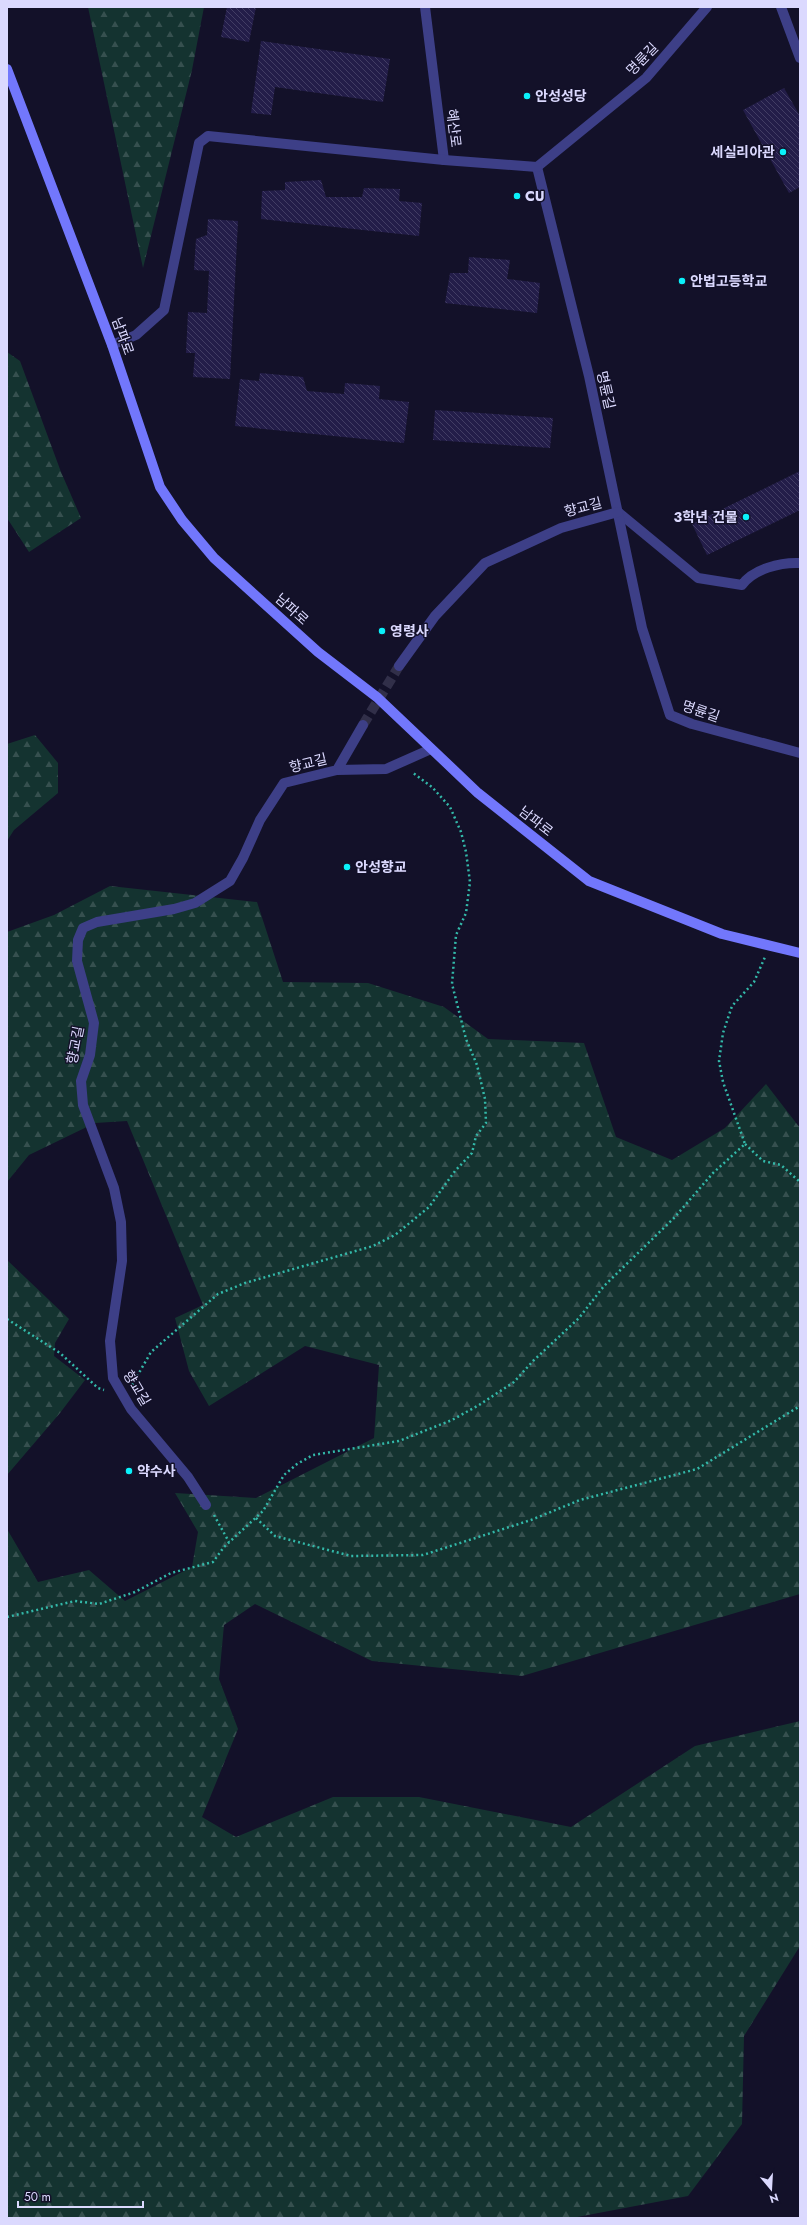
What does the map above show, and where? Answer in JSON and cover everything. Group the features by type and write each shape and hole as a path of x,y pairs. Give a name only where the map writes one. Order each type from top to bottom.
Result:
{"street":[{"name":"혜산로","path":"424,7 444,160 537,167"},
{"name":"명륜길","path":"707,7 646,78 537,167 564,274 618,512 642,628 670,715 692,724 800,753"},
{"path":"781,7 800,58"},
{"name":"남파로","path":"7,69 112,345 160,487 182,520 214,558 318,652 378,698 478,793 589,881 722,934 800,953"},
{"path":"112,345 136,335 164,310 199,143 208,136 444,160"},
{"name":"향교길","path":"398,666 435,616 485,563 561,528 618,512 698,578 742,585 748,577 773,566 800,563"},
{"name":"향교길","path":"206,1505 188,1477 131,1409 113,1378 110,1341 122,1261 121,1222 114,1188 83,1105 81,1081 90,1055 94,1023 77,961 78,940 83,928 97,922 174,909 195,903 230,881 243,858 260,820 284,783 337,770 363,725"},
{"path":"337,770 386,769 431,749"}],"path":[{"path":"131,1409 130,1390 151,1352 218,1294 245,1283 373,1246 395,1235 429,1207 454,1172 472,1153 476,1136 486,1123 485,1099 477,1065 466,1039 452,984 456,935 466,913 470,882 461,832 450,807 432,787 399,763"},
{"path":"770,946 754,982 732,1006 723,1033 719,1061 723,1082 745,1144 764,1161 782,1165 800,1182"},
{"path":"7,1617 75,1601 99,1604 135,1592 171,1573 213,1562 229,1542 263,1511 284,1475 297,1464 313,1455 399,1441 452,1420 479,1406 514,1382 533,1361 579,1318 604,1286 674,1218 713,1173 745,1144"},
{"path":"7,1319 60,1353 98,1388 123,1394"},
{"path":"256,1518 274,1536 351,1556 423,1555 531,1520 580,1500 697,1469 800,1406"},
{"path":"206,1505 218,1519 229,1542"}],"green space":[{"path":"88,7 204,7 192,70 143,268"},
{"path":"7,352 20,361 61,472 81,518 29,552 7,518"},
{"path":"35,735 58,763 58,793 14,830 7,841 7,744"},
{"path":"110,886 257,902 283,982 368,983 444,1007 488,1039 584,1043 616,1137 672,1160 725,1128 766,1084 800,1128 800,1594 522,1676 372,1661 255,1604 224,1625 219,1679 238,1729 202,1817 236,1837 333,1797 419,1797 571,1827 695,1746 800,1721 800,1946 744,2036 742,2124 688,2196 572,2218 7,2218 7,1529 38,1582 89,1570 125,1601 192,1567 198,1532 175,1493 256,1498 374,1438 379,1365 305,1346 209,1406 189,1371 175,1318 203,1305 127,1121 95,1123 29,1155 7,1182 7,932 54,915"},
{"path":"7,1260 69,1319 55,1343 54,1356 85,1380 60,1413 7,1475"}],"building":[{"path":"227,7 256,7 249,42 221,37"},
{"path":"261,41 390,59 383,102 275,87 271,115 251,113"},
{"name":"세실리아관","path":"784,88 800,116 800,187 789,193 743,110"},
{"path":"321,180 326,197 362,197 364,188 400,189 399,201 422,203 419,236 261,219 262,191 285,190 285,182"},
{"path":"208,219 238,221 230,379 193,377 195,353 186,353 188,312 207,313 209,271 194,270 196,239 207,235"},
{"path":"469,257 510,260 507,279 540,283 537,313 445,303 450,273 468,273"},
{"path":"260,373 303,377 307,391 344,394 345,383 380,386 379,399 409,402 404,443 235,426 240,379 259,381"},
{"path":"435,410 553,418 550,448 433,440"},
{"name":"3학년 건물","path":"800,471 800,510 707,555 692,524"}],"tunnel":[{"path":"363,725 399,666"}],"place":[{"name":"안성성당","path":"527,96"},
{"name":"세실리아관","path":"783,152"},
{"name":"CU","path":"517,196"},
{"name":"안법고등학교","path":"682,281"},
{"name":"3학년 건물","path":"746,517"},
{"name":"영령사","path":"382,631"},
{"name":"안성향교","path":"347,867"},
{"name":"약수사","path":"129,1471"}]}
